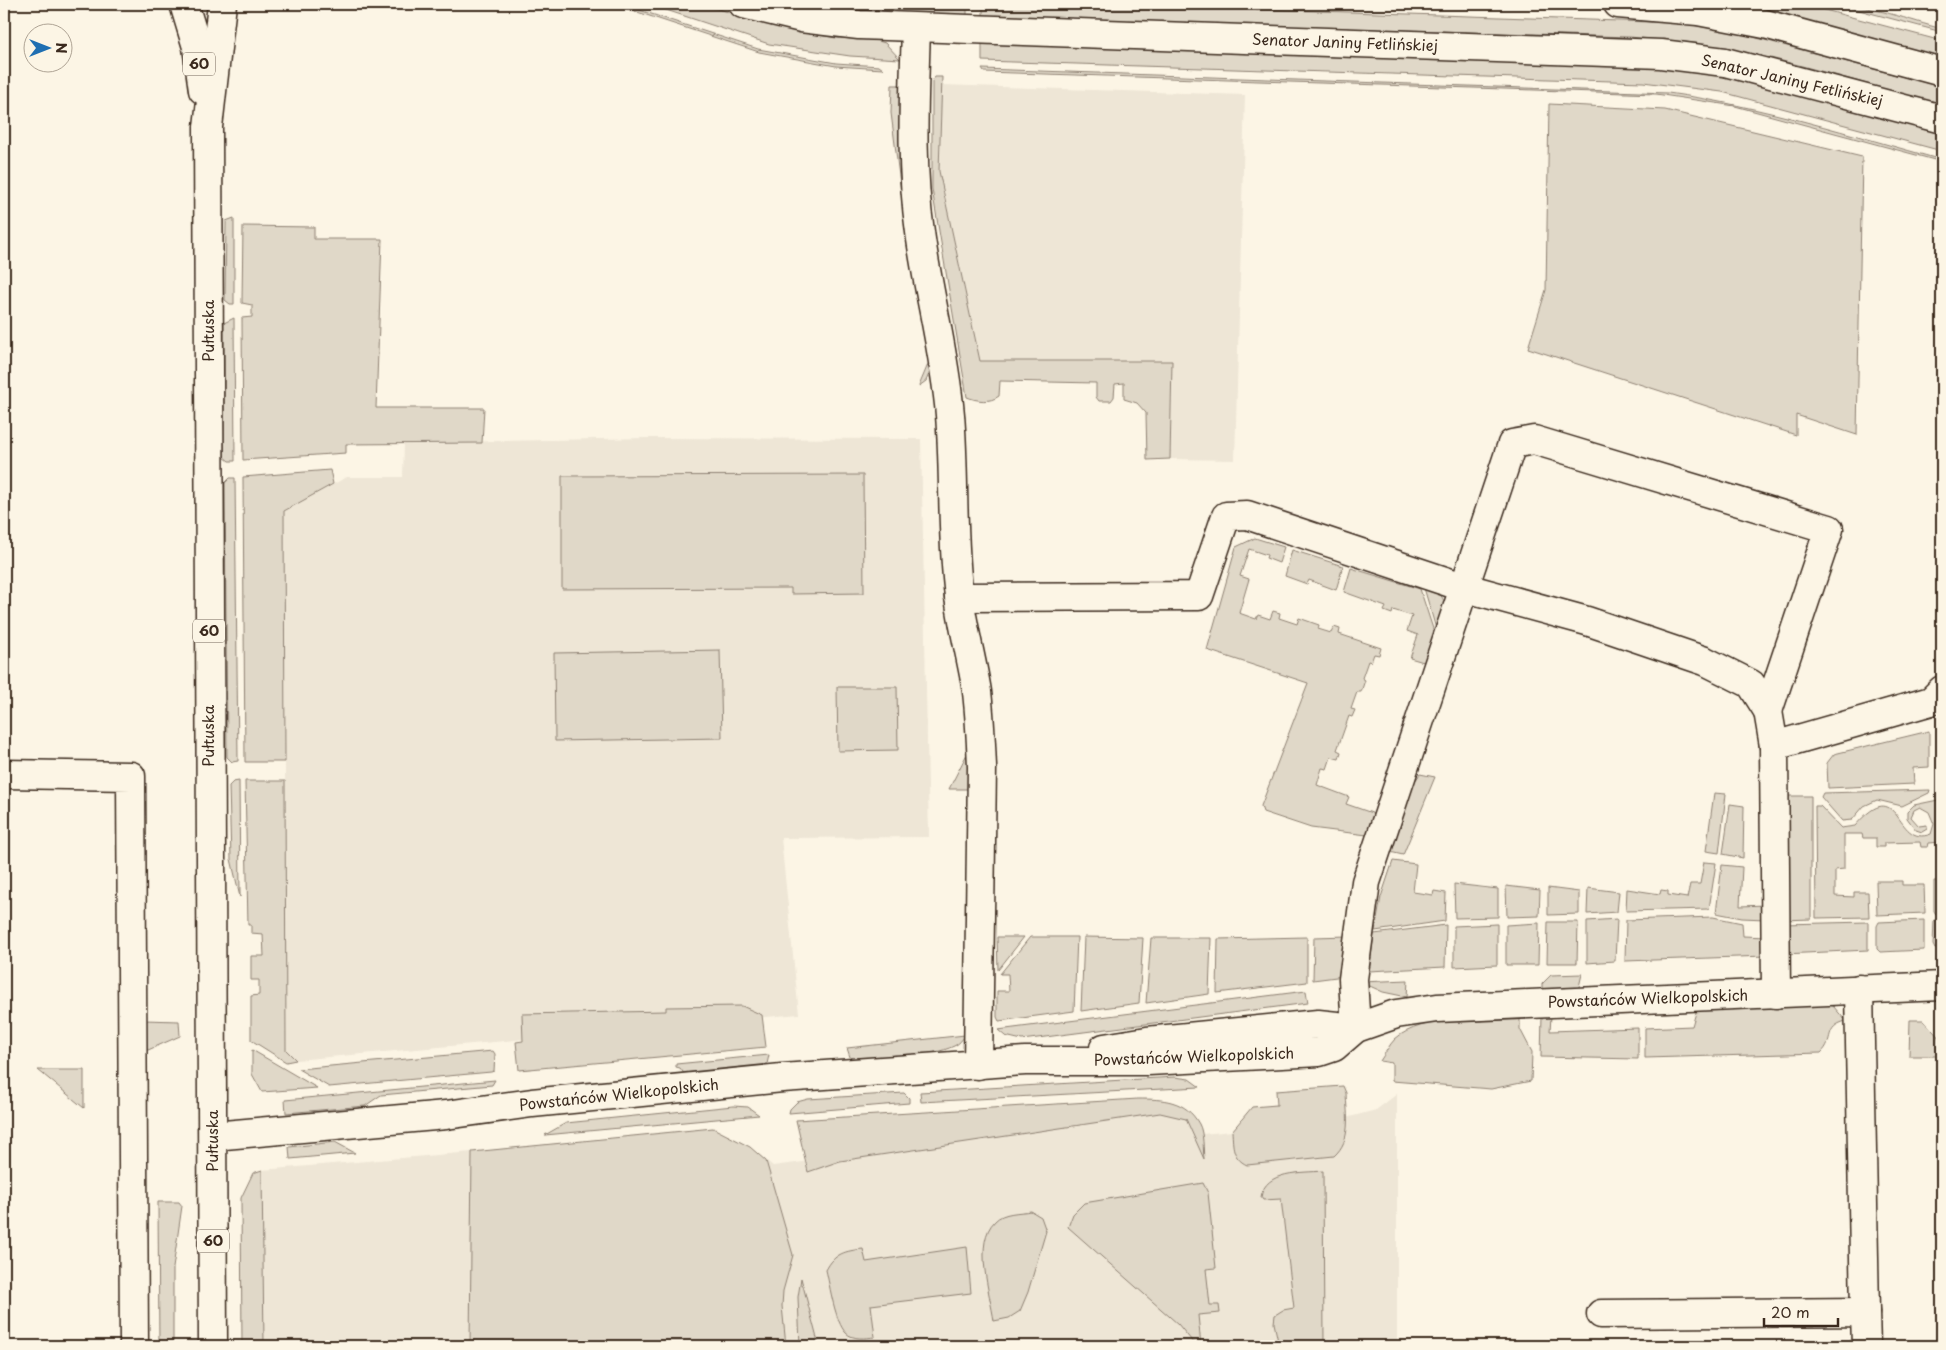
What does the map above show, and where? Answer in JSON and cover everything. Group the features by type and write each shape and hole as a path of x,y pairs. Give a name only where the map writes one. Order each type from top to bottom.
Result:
{"street":[{"name":"Pułtuska","path":"184,4 197,46 208,126"},
{"name":"Pułtuska","path":"213,1346 209,770 208,126 222,4"},
{"name":"Senator Janiny Fetlińskiej","path":"743,4 802,18 859,26 1662,54 1725,62 1942,119"},
{"path":"1618,4 1698,11 1765,24 1942,72"},
{"path":"916,28 913,129 914,181 920,233 942,352 950,414 955,558 959,597 977,693 982,768 978,1065"},
{"path":"1356,1028 1353,979 1366,882 1466,588 1512,444 1534,440 1829,528 1768,711"},
{"path":"959,597 1199,596 1226,516 1247,515 1466,588 1587,621 1704,661 1751,684 1768,711 1774,746 1776,994"},
{"path":"1774,746 1931,701 1942,690"},
{"path":"4,774 131,776 134,1346"},
{"name":"Powstańców Wielkopolskich","path":"213,1136 436,1116 532,1103 782,1078 1025,1061 1147,1040 1318,1024 1356,1028 1396,1014 1437,1008 1942,986"},
{"path":"1859,989 1866,1346"},
{"path":"1601,1314 1865,1312"}],"shaded area":[{"path":"613,4 621,4 758,49 836,63 879,66 883,69 836,66 759,52"},
{"path":"648,4 700,4 796,31 836,38 875,40 885,43 900,59 850,56 769,44"},
{"path":"797,4 967,4 967,15 875,14"},
{"path":"983,4 1106,4 1680,23 1738,33 1942,87 1942,105 1772,58 1714,46 1682,42 1630,37 983,17"},
{"path":"1730,4 1802,4 1942,41 1942,59"},
{"path":"1836,4 1861,7 1889,14 1942,29 1942,32"},
{"path":"982,44 1634,64 1707,72 1785,90 1942,133 1942,151 1722,92 1643,82 982,61"},
{"path":"982,69 1668,93 1772,113 1942,160 1942,162 1735,106 1656,94 984,72"},
{"path":"935,77 942,77 939,171 980,361 1172,361 1170,459 1147,460 1146,413 1137,403 1124,399 1124,383 1115,384 1114,397 1111,401 1099,401 1096,397 1096,383 1000,381 999,396 992,400 983,401 967,397 932,189 932,81"},
{"path":"892,85 902,85 931,369 926,381 919,386 929,362 907,239 891,113"},
{"path":"942,85 1245,95 1235,460 1170,459 1172,361 980,361 939,171"},
{"path":"1549,104 1665,110 1862,157 1857,435 1796,415 1796,435 1528,348 1546,290"},
{"path":"234,218 234,304 230,304 225,300 226,221"},
{"path":"243,226 314,227 314,239 382,239 376,408 484,408 482,443 346,444 346,453 243,460 242,318 252,317 252,305 242,303"},
{"path":"234,318 235,461 229,461 224,457 224,323"},
{"path":"647,438 921,439 929,837 781,838 799,1014 296,1060 286,1050 284,510 347,477 403,477 404,443"},
{"path":"330,470 333,484 284,511 285,762 245,762 243,477"},
{"path":"863,475 864,593 791,594 791,588 562,589 562,476"},
{"path":"230,478 235,478 238,761 232,762 227,757 225,483"},
{"path":"1255,538 1284,547 1279,563 1266,558 1267,555 1249,549 1240,576 1249,579 1239,613 1256,619 1258,615 1270,619 1273,611 1280,613 1279,618 1297,624 1299,618 1319,625 1318,629 1331,633 1334,627 1340,629 1339,634 1381,648 1379,655 1374,654 1371,662 1368,661 1362,678 1365,680 1361,692 1357,692 1351,709 1355,710 1352,717 1349,716 1337,750 1341,752 1339,759 1331,757 1327,769 1322,768 1317,785 1349,797 1346,804 1372,813 1374,817 1367,835 1311,828 1263,812 1261,806 1308,683 1207,650 1236,547"},
{"path":"1292,550 1343,566 1336,590 1309,580 1307,584 1285,576"},
{"path":"1351,568 1420,589 1436,638 1427,663 1410,658 1418,635 1407,631 1412,616 1393,610 1392,614 1384,611 1386,607 1344,592"},
{"path":"1422,581 1438,592 1444,602 1443,614 1437,632"},
{"path":"720,650 722,738 555,741 554,653"},
{"path":"837,687 897,687 898,750 838,751"},
{"path":"1929,731 1929,767 1913,768 1914,784 1828,788 1827,763 1834,754"},
{"path":"970,748 971,789 949,789"},
{"path":"1420,774 1435,777 1403,855 1390,852 1410,788"},
{"path":"239,781 240,897 231,859 229,786 233,782"},
{"path":"245,781 285,781 286,1050 296,1060 286,1062 251,1040 251,996 259,995 259,980 251,980 251,956 264,956 263,934 251,933 251,925 248,925"},
{"path":"1930,790 1929,793 1902,806 1877,800 1864,806 1852,820 1842,821 1821,797 1823,793"},
{"path":"1714,793 1726,794 1719,853 1706,851"},
{"path":"1783,796 1811,796 1811,919 1783,920"},
{"path":"1938,800 1942,801 1942,842 1929,843 1928,847 1921,847 1920,842 1884,843 1884,847 1876,847 1876,838 1863,838 1862,834 1844,834 1844,869 1835,870 1835,896 1854,897 1854,892 1868,892 1869,917 1816,918 1815,806 1820,806 1841,828 1855,826 1870,811 1881,806 1890,808 1910,831 1919,836 1931,834 1934,824 1929,812 1920,807 1914,810 1911,817 1919,826 1927,825 1927,829 1922,832 1916,830 1907,818 1907,812 1914,805"},
{"path":"1730,804 1744,806 1743,858 1723,854"},
{"path":"1393,861 1416,864 1413,892 1433,895 1434,891 1446,893 1445,921 1375,931 1381,897"},
{"path":"1704,862 1716,863 1709,909 1626,911 1627,889 1660,894 1661,890 1668,891 1668,895 1687,898 1690,884 1700,884"},
{"path":"1722,865 1742,867 1740,906 1766,905 1765,919 1742,918 1716,913"},
{"path":"1876,881 1902,881 1902,885 1924,885 1925,913 1877,915"},
{"path":"1934,881 1942,881 1942,913 1936,914 1934,911"},
{"path":"1454,884 1498,889 1498,917 1455,918"},
{"path":"1506,886 1540,890 1539,916 1507,917"},
{"path":"1548,888 1579,892 1579,914 1548,915"},
{"path":"1588,888 1619,892 1617,912 1587,914"},
{"path":"1713,917 1742,923 1743,936 1766,937 1766,956 1625,961 1626,920"},
{"path":"1617,919 1615,961 1587,963 1587,921"},
{"path":"1924,920 1924,950 1880,952 1877,949 1877,926 1879,922"},
{"path":"1934,920 1942,920 1942,948 1935,949 1933,945"},
{"path":"1548,922 1578,922 1577,963 1547,963"},
{"path":"1868,922 1868,950 1784,954 1783,924"},
{"path":"1539,923 1538,965 1506,965 1506,925"},
{"path":"1497,924 1497,965 1454,967 1454,926"},
{"path":"1446,925 1445,967 1369,971 1374,934"},
{"path":"1348,936 1344,976 1313,980 1314,937"},
{"path":"997,937 1024,937 998,970"},
{"path":"1030,937 1077,937 1074,1011 999,1021 997,1017 997,991 1009,991 1008,974 1000,974"},
{"path":"1084,937 1143,938 1139,1003 1081,1011"},
{"path":"1307,937 1307,982 1217,993 1218,939"},
{"path":"1151,938 1211,938 1209,994 1146,1003"},
{"path":"1582,974 1578,991 1542,992 1542,984 1551,975"},
{"path":"1408,980 1407,997 1383,992 1361,982"},
{"path":"1306,991 1308,1003 1022,1040 1005,1036 998,1030"},
{"path":"1825,1004 1833,1006 1846,1021 1834,1027 1828,1043 1821,1053 1645,1058 1645,1028 1692,1026 1697,1009"},
{"path":"742,1006 762,1015 766,1047 519,1070 516,1042 523,1041 522,1014 666,1011 666,1007"},
{"path":"1520,1016 1520,1029 1532,1052 1531,1081 1491,1089 1392,1081 1392,1063 1380,1061 1395,1039 1407,1031 1421,1026 1472,1018"},
{"path":"1542,1016 1551,1016 1550,1031 1638,1028 1638,1059 1541,1057"},
{"path":"144,1020 179,1021 180,1036 139,1054"},
{"path":"1910,1020 1923,1020 1942,1041 1942,1056 1909,1056"},
{"path":"965,1035 957,1044 945,1050 906,1056 856,1060 850,1057 847,1048"},
{"path":"252,1050 317,1088 262,1092 252,1074"},
{"path":"493,1051 495,1054 494,1071 491,1072 329,1087 298,1069"},
{"path":"769,1055 767,1064 762,1067 686,1076 680,1068 676,1067 676,1064"},
{"path":"38,1070 84,1070 84,1108"},
{"path":"1175,1077 1189,1079 1200,1087 921,1102 920,1092"},
{"path":"495,1080 492,1085 381,1095 365,1106 286,1113 285,1100"},
{"path":"1343,1086 1346,1093 1346,1135 1340,1150 1334,1156 1247,1165 1238,1159 1233,1147 1232,1131 1252,1107 1277,1105 1276,1091"},
{"path":"904,1093 909,1098 909,1103 789,1113 790,1109 797,1102 808,1099"},
{"path":"1397,1094 1397,1346 755,1346 750,1147 773,1166 803,1162 820,1141 1186,1111 1202,1134 1232,1131 1252,1107 1326,1099 1346,1118 1376,1110"},
{"path":"1138,1099 1173,1102 1188,1110 1201,1128 1204,1159 1186,1119 1160,1113 840,1161 808,1172 796,1120"},
{"path":"733,1106 748,1107 759,1115 545,1135 566,1123"},
{"path":"713,1128 750,1147 766,1161 793,1255 783,1291 782,1306 786,1346 470,1346 472,1152"},
{"path":"335,1142 355,1153 290,1159 289,1147"},
{"path":"472,1152 470,1346 264,1346 262,1170"},
{"path":"262,1170 264,1346 242,1346 241,1198 253,1173"},
{"path":"1323,1171 1324,1346 1279,1346 1274,1323 1275,1315 1283,1310 1294,1308 1281,1199 1263,1200 1261,1197 1264,1188 1277,1177 1295,1173"},
{"path":"1203,1183 1208,1193 1216,1268 1206,1269 1210,1305 1219,1305 1220,1313 1198,1315 1201,1346 1196,1346 1178,1324 1068,1227 1073,1214 1084,1203"},
{"path":"158,1202 179,1202 182,1206 173,1268 173,1346 159,1346"},
{"path":"1031,1211 1041,1217 1046,1231 1028,1292 1020,1311 1009,1318 994,1321 984,1254 988,1230 1002,1216"},
{"path":"967,1247 971,1293 871,1305 875,1337 852,1337 842,1328 831,1294 826,1270 837,1256 846,1252 863,1249 866,1262"},
{"path":"801,1278 819,1346 800,1346 798,1297"}]}
